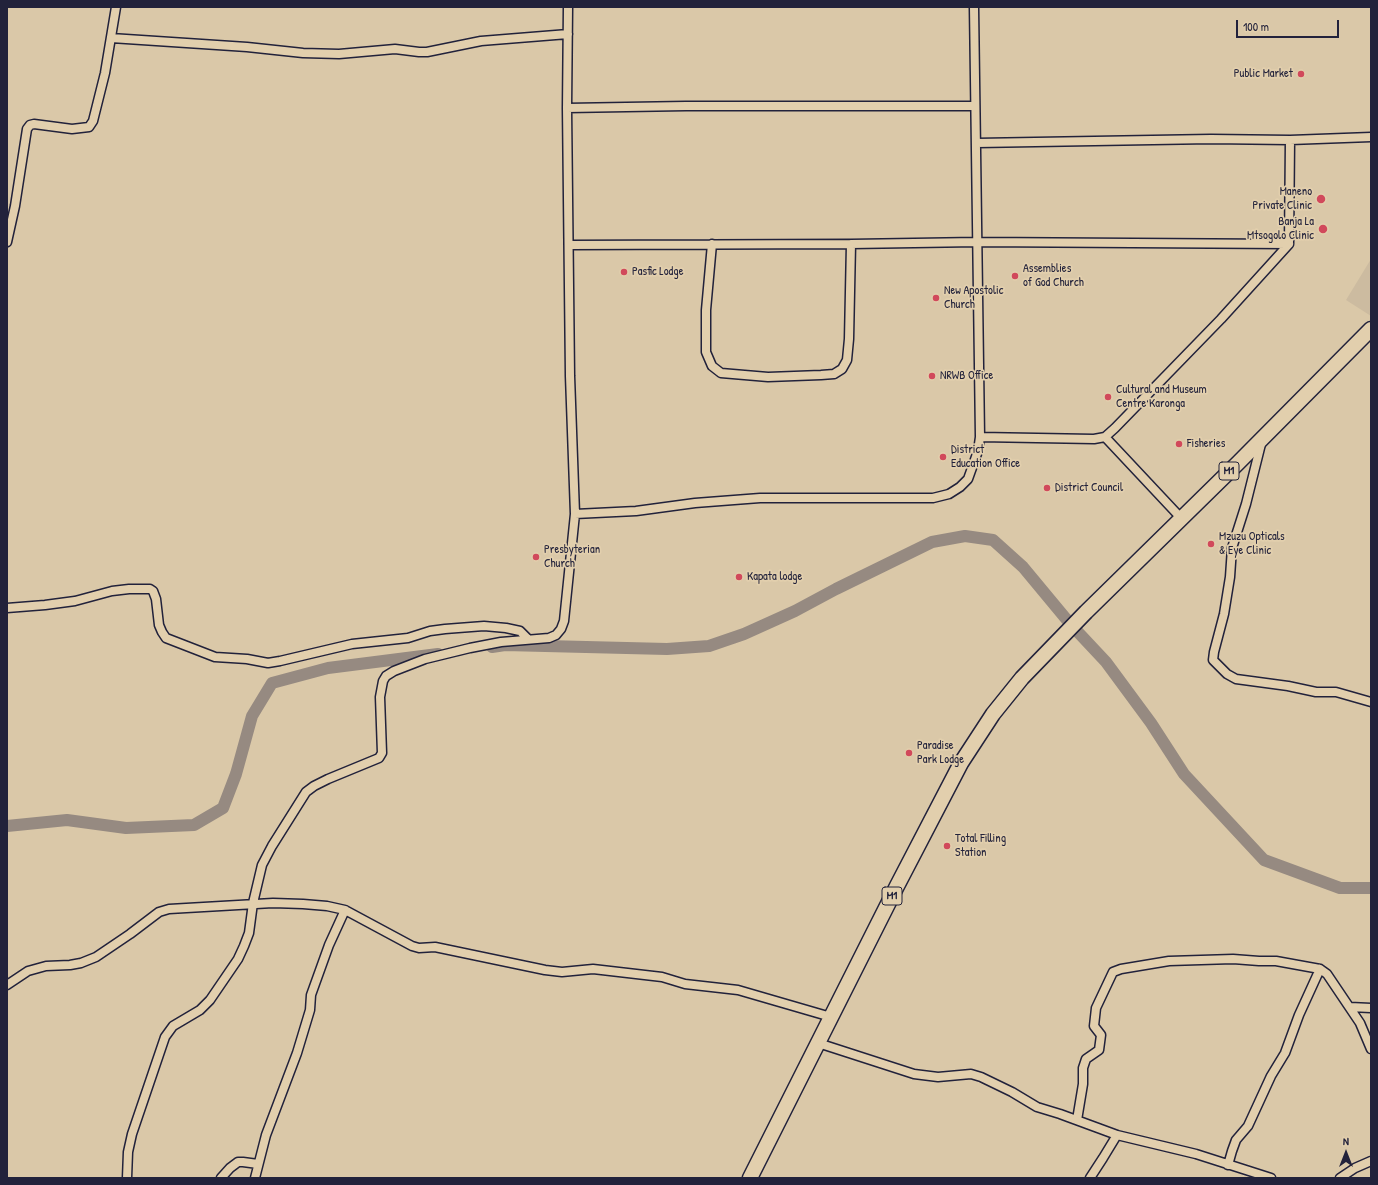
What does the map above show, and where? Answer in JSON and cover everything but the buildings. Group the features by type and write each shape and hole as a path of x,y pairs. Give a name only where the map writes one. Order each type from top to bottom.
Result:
{"highway":[{"name":"M1","path":"750,1178 961,763 993,714 1022,678 1065,633 1371,329"}],"street":[{"path":"7,242 15,206 27,129 30,125 34,124 72,130 89,127 93,121 105,73 116,7"},
{"path":"127,1178 128,1152 132,1134 165,1037 173,1026 200,1010 210,1000 238,959 247,940 253,903 265,857 306,792 328,778 379,758 382,753 380,697 383,681 386,676 424,660 470,648 501,642 549,638 556,635 562,629 576,514 570,376 567,108 568,7"},
{"path":"576,514 636,510 695,503 760,498 933,498 949,494 960,487 968,478 978,451 980,437 974,7"},
{"path":"110,38 247,47 303,53 339,54 395,48 427,52 481,41 568,34"},
{"path":"567,108 686,106 975,106"},
{"path":"976,143 1371,138"},
{"path":"980,437 1094,439 1105,437 1115,428 1215,324 1289,244 1290,140"},
{"path":"569,245 977,242 1289,244"},
{"path":"712,244 706,310 706,352 712,366 721,373 768,377 834,374 842,369 847,360 849,340 851,244"},
{"path":"1105,437 1181,518"},
{"path":"1262,437 1246,504 1232,548 1230,577 1224,614 1212,657 1213,660 1227,674 1236,679 1288,686 1316,692 1336,692 1371,702"},
{"path":"7,608 45,605 75,600 112,591 150,589 153,591 156,599 159,625 166,638 215,657 257,660 268,663 352,644 397,640 419,636 430,631 452,628 484,626 506,628 520,631 528,639"},
{"path":"7,985 28,971 46,966 81,963 96,957 159,912 169,908 253,903 303,904 327,906 345,910 405,943 419,948 435,947 544,970 562,972 593,969 650,975 685,984 738,990 831,1017"},
{"path":"255,1178 266,1135 298,1053 310,1010 311,995 329,945 345,910"},
{"path":"1078,1120 1083,1084 1083,1068 1086,1059 1099,1050 1101,1035 1094,1026 1096,1008 1113,972 1116,970 1169,961 1210,959 1276,961 1320,969 1327,974 1350,1007 1360,1023 1371,1049"},
{"path":"1228,1165 1236,1140 1248,1126 1266,1086 1285,1053 1299,1015 1320,969"},
{"path":"1350,1007 1371,1008"},
{"path":"818,1043 914,1074 938,1077 972,1074 981,1076 1012,1092 1036,1107 1078,1120 1116,1135 1196,1154 1271,1178"},
{"path":"1090,1178 1116,1135"},
{"path":"1340,1178 1355,1168 1371,1161"},
{"path":"221,1178 238,1162 258,1164"}],"shaded area":[{"path":"1371,259 1371,316 1346,300"}],"waterway":[{"path":"492,647 505,645 667,649 709,646 744,634 795,611 836,589 932,542 965,536 993,540 1023,567 1067,620"},
{"path":"1076,630 1106,662 1151,723 1184,774 1264,860 1340,888 1371,888"},
{"path":"7,826 67,820 126,828 194,825 223,808 236,774 252,716 272,683 328,668 438,654"}],"place":[{"name":"Public Market","path":"1301,74"},
{"name":"Maneno Private Clinic","path":"1321,199"},
{"name":"Banja La Mtsogolo Clinic","path":"1323,229"},
{"name":"Pasfic Lodge","path":"624,272"},
{"name":"Assemblies of God Church","path":"1015,276"},
{"name":"New Apostolic Church","path":"936,298"},
{"name":"NRWB Office","path":"932,376"},
{"name":"Cultural and Museum Centre Karonga","path":"1108,397"},
{"name":"Fisheries","path":"1179,444"},
{"name":"District Education Office","path":"943,457"},
{"name":"District Council","path":"1047,488"},
{"name":"Mzuzu Opticals & Eye Clinic","path":"1211,544"},
{"name":"Presbyterian Church","path":"536,557"},
{"name":"Kapata lodge","path":"739,577"},
{"name":"Paradise Park Lodge","path":"909,753"},
{"name":"Total Filling Station","path":"947,846"}]}
